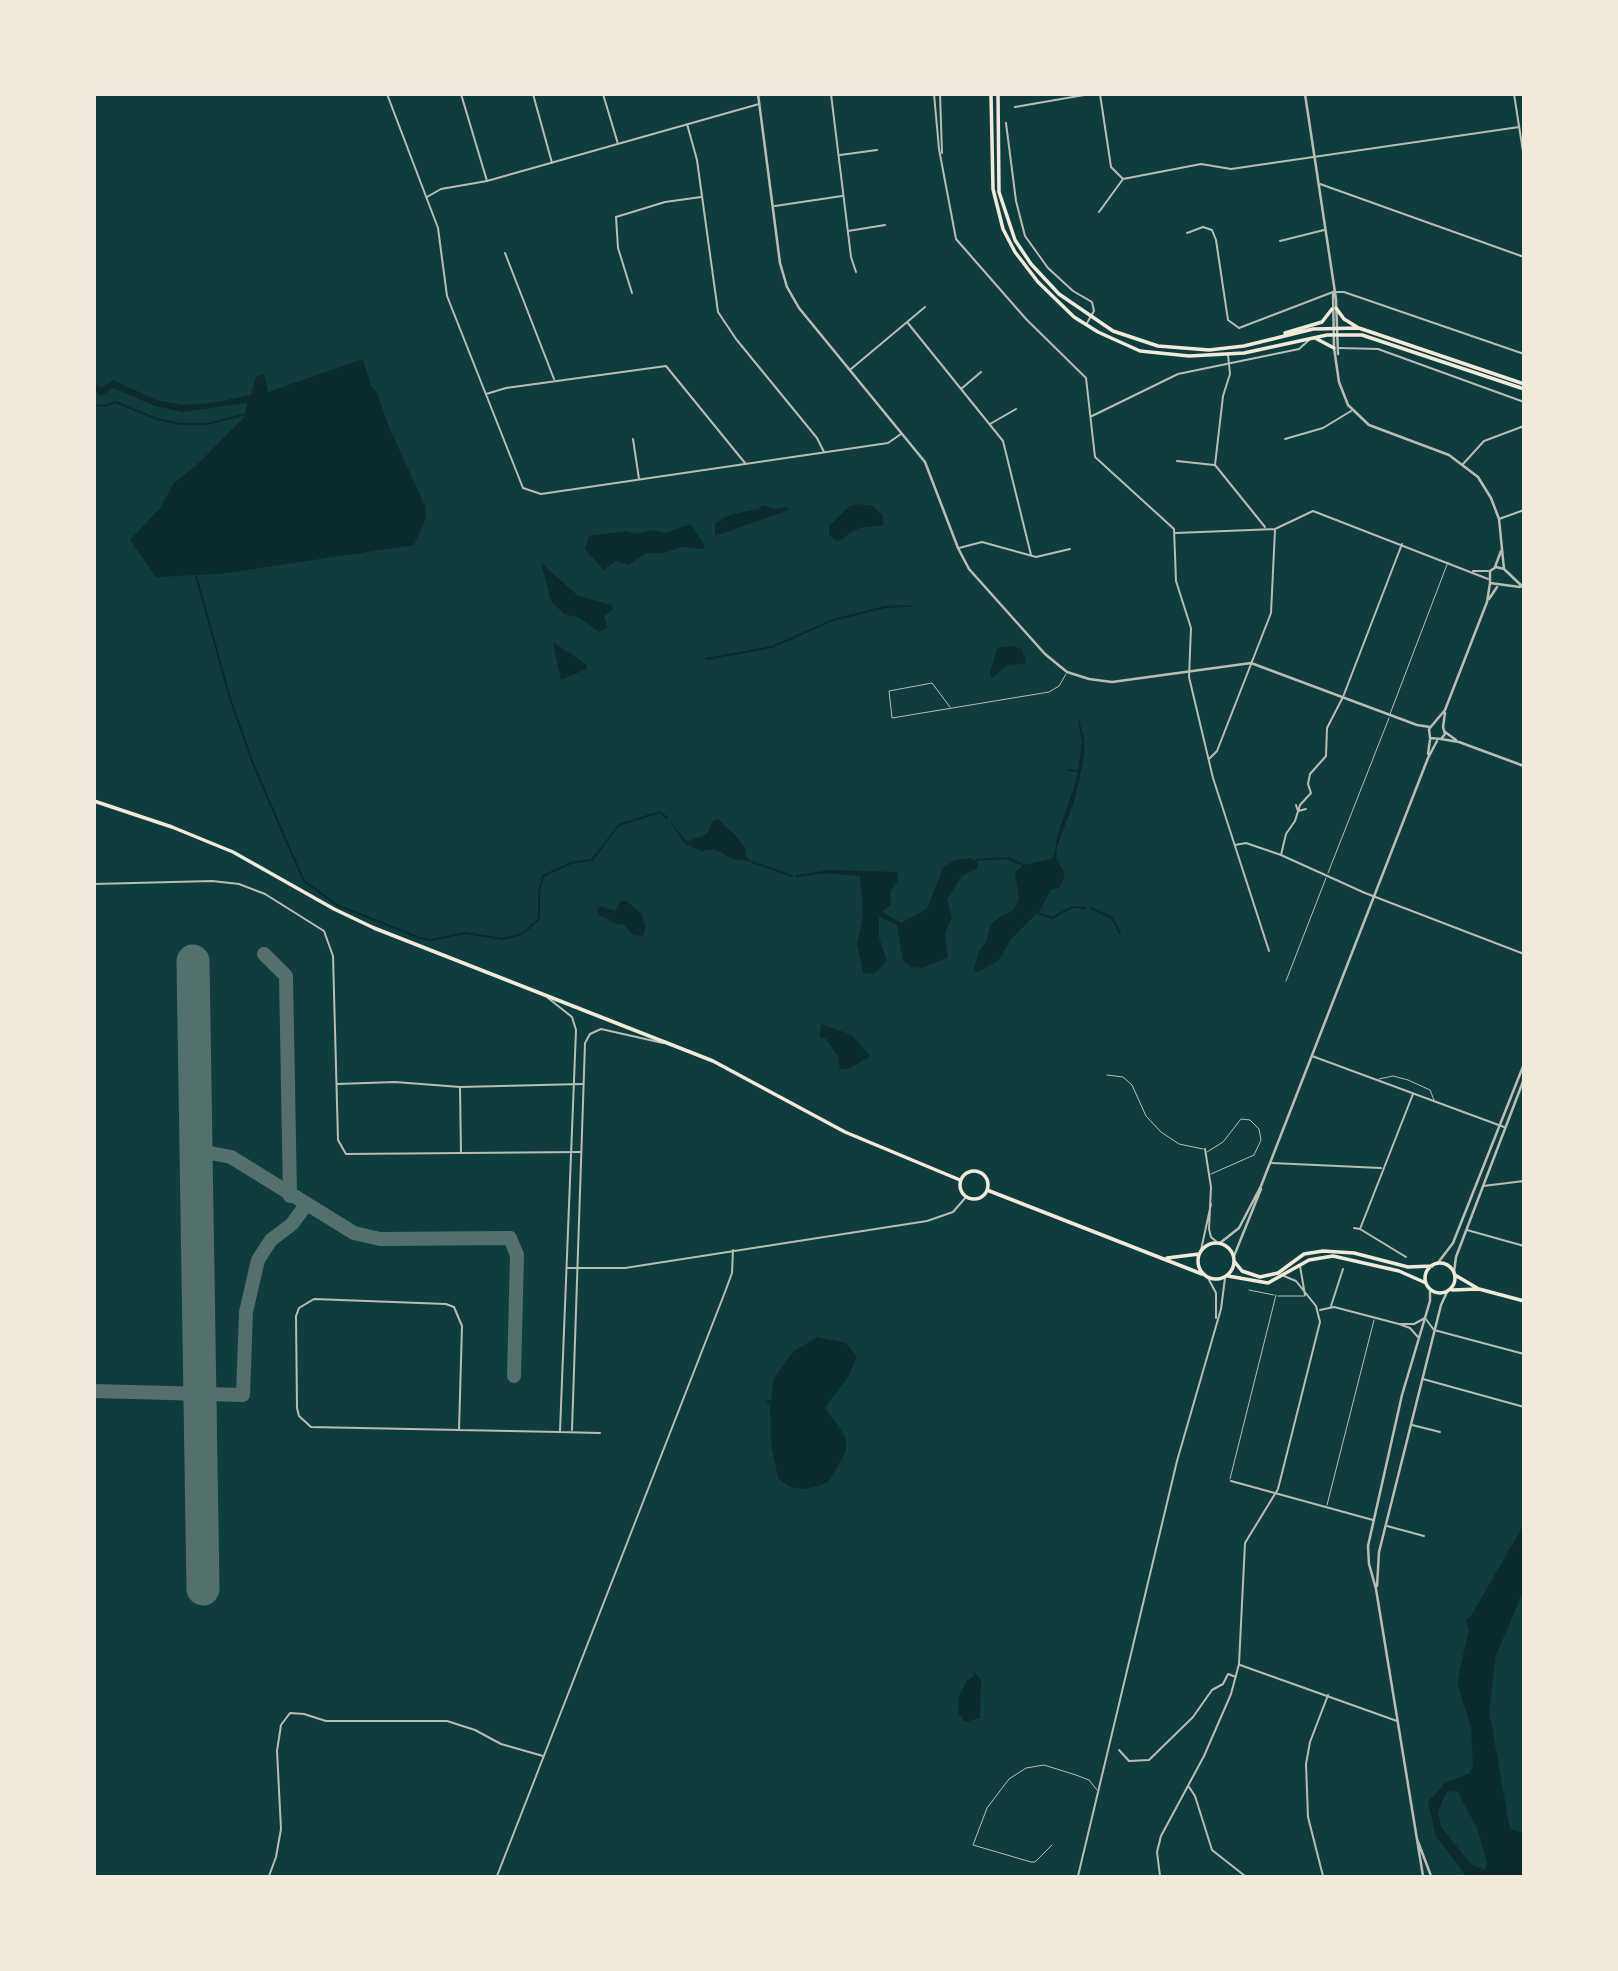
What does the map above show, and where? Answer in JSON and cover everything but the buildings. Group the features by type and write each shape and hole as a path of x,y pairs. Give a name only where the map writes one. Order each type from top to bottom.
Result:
{"main road":[{"path":"991,94 993,189 1003,229 1021,261 1038,282 1086,325 1149,352 1189,356 1228,355 1336,334 1373,338 1524,389"},
{"path":"998,94 998,176 1008,224 1020,248 1038,273 1090,318 1112,331 1158,346 1197,350 1236,348 1319,324 1334,309 1359,328 1524,384"},
{"path":"1284,334 1335,327 1359,328"},
{"path":"1310,339 1337,348"},
{"path":"94,803 172,827 233,852 348,917 675,1045 736,1072 845,1132 960,1180"},
{"path":"968,1171 977,1171 988,1180 987,1190 978,1199 966,1197 960,1188 960,1180 968,1171"},
{"path":"987,1190 1209,1278 1226,1277 1262,1284 1317,1257 1350,1258 1406,1273 1426,1283 1438,1293 1479,1289"},
{"path":"1163,1258 1200,1252 1219,1243 1228,1248 1242,1271 1261,1277 1278,1272 1304,1254 1323,1251 1354,1252 1408,1267 1445,1264 1479,1289 1524,1301"},
{"path":"1200,1252 1198,1265 1202,1274"},
{"path":"1226,1277 1234,1259"},
{"path":"1426,1283 1426,1273 1434,1265"},
{"path":"1448,1291 1454,1273"}],"street":[{"path":"387,94 438,228 447,296 519,482 530,493 541,494 888,443 902,433"},
{"path":"461,94 487,181"},
{"path":"533,94 552,163"},
{"path":"603,94 618,144"},
{"path":"758,94 780,263 787,287 799,308 902,433 928,470 958,548 969,569 1045,654 1068,672 1089,679 1112,682 1251,663 1417,726 1439,740 1459,742 1524,766"},
{"path":"831,94 843,196 856,272"},
{"path":"934,94 951,229 956,239 1026,319 1086,378 1095,457 1169,523 1175,533 1176,581 1191,628 1189,671 1209,759 1269,951"},
{"path":"940,94 942,154"},
{"path":"1015,107 1090,94"},
{"path":"1100,94 1111,167 1123,179"},
{"path":"1305,94 1333,292 1342,392 1352,411 1369,425 1442,452 1463,464 1485,488 1499,519 1504,569 1507,575 1523,587"},
{"path":"1514,94 1524,158"},
{"path":"426,197 441,190 487,181 760,104"},
{"path":"1006,123 1016,201 1025,236 1048,268 1073,291 1092,302 1094,308 1086,325"},
{"path":"687,124 697,160 715,297 722,320 817,438 825,453"},
{"path":"1099,212 1123,179 1201,163 1231,169 1519,127"},
{"path":"839,155 877,150"},
{"path":"1318,183 1524,257"},
{"path":"632,293 618,248 616,216 665,202 702,196"},
{"path":"773,207 843,196"},
{"path":"848,230 885,225"},
{"path":"1188,233 1203,227 1212,230 1216,240 1228,320 1239,328 1333,292 1349,292 1524,354"},
{"path":"1280,241 1324,230"},
{"path":"505,253 555,380"},
{"path":"851,369 925,307"},
{"path":"906,323 1003,441 1031,555"},
{"path":"1091,417 1170,377 1299,349 1310,339"},
{"path":"1337,348 1378,349 1524,402"},
{"path":"1214,465 1223,396 1230,374 1228,355"},
{"path":"484,395 506,388 555,380 666,366 746,464"},
{"path":"961,389 981,372"},
{"path":"990,424 1016,409"},
{"path":"1284,439 1323,428 1352,411"},
{"path":"1463,464 1483,441 1524,426"},
{"path":"633,439 639,480"},
{"path":"1177,461 1214,465 1265,528"},
{"path":"1499,519 1524,510"},
{"path":"1175,533 1275,529 1313,511 1472,571 1497,586"},
{"path":"1209,759 1217,751 1273,604 1275,529"},
{"path":"958,548 982,542 1031,555 1055,554 1070,549"},
{"path":"1282,855 1286,834 1311,793 1308,784 1313,769 1326,756 1327,728 1343,697 1402,544"},
{"path":"1472,571 1495,567 1502,547"},
{"path":"1495,567 1504,569"},
{"path":"1487,601 1490,570"},
{"path":"1503,584 1507,575"},
{"path":"1459,742 1445,732 1445,710 1487,601 1497,586 1503,584 1523,587"},
{"path":"1417,726 1430,727 1445,710"},
{"path":"1434,724 1443,727"},
{"path":"1428,758 1430,727"},
{"path":"1206,1151 1211,1174 1210,1233 1219,1243 1238,1228 1261,1186 1428,758 1445,732"},
{"path":"1301,785 1308,784"},
{"path":"1296,805 1298,811"},
{"path":"1298,811 1306,809"},
{"path":"1235,845 1246,843 1282,855 1373,896 1524,954"},
{"path":"94,884 212,881 239,884 265,894 317,924 330,942 333,956 338,1140 346,1154 580,1152"},
{"path":"544,995 575,1023 559,1432"},
{"path":"571,1432 585,1043 597,1030 606,1029 675,1045"},
{"path":"1312,1056 1505,1127"},
{"path":"1434,1265 1453,1243 1524,1064"},
{"path":"1454,1273 1456,1257 1523,1081"},
{"path":"337,1084 395,1082 460,1087 583,1084"},
{"path":"460,1087 461,1153"},
{"path":"1360,1228 1413,1093"},
{"path":"1270,1163 1382,1168"},
{"path":"1482,1186 1524,1181"},
{"path":"1234,1259 1238,1238 1260,1196 1261,1186"},
{"path":"566,1268 607,1270 935,1219 953,1212 966,1197"},
{"path":"1200,1252 1211,1203"},
{"path":"1354,1228 1360,1228 1406,1257"},
{"path":"1466,1230 1524,1246"},
{"path":"497,1877 725,1293 732,1273 733,1250"},
{"path":"1301,1263 1300,1275 1305,1296"},
{"path":"1331,1307 1343,1269"},
{"path":"1283,1276 1296,1281 1319,1311"},
{"path":"1078,1877 1177,1461 1221,1309 1226,1277"},
{"path":"1209,1278 1216,1293 1216,1319"},
{"path":"1430,1289 1373,1520 1368,1564 1376,1589 1417,1839 1431,1877"},
{"path":"1376,1589 1377,1564 1385,1525 1434,1330 1448,1291"},
{"path":"459,1430 462,1326 454,1307 446,1304 314,1299 299,1308 296,1317 297,1408 304,1422 312,1427 600,1433"},
{"path":"1319,1311 1331,1307 1374,1317 1410,1328 1419,1338"},
{"path":"1160,1877 1157,1852 1161,1836 1220,1724 1236,1677 1245,1544 1276,1494 1314,1347 1319,1311"},
{"path":"1399,1324 1414,1324 1425,1318"},
{"path":"1425,1318 1434,1330 1524,1354"},
{"path":"1422,1379 1524,1407"},
{"path":"1411,1425 1440,1432"},
{"path":"1231,1481 1373,1520"},
{"path":"1385,1525 1424,1536"},
{"path":"1238,1664 1398,1721"},
{"path":"1119,1750 1129,1761 1149,1760 1192,1717 1212,1690 1223,1684 1228,1674 1236,1677"},
{"path":"1323,1877 1308,1817 1306,1764 1310,1742 1328,1695"},
{"path":"269,1877 281,1829 276,1752 281,1725 290,1713 326,1721 447,1721 475,1730 501,1744 544,1756"},
{"path":"1188,1786 1195,1796 1206,1839 1212,1850 1245,1877"},
{"path":"1417,1839 1416,1851 1423,1877"}],"lane":[{"path":"1286,981 1448,562"},
{"path":"950,707 932,683 889,691 892,718 1054,691 1068,672"},
{"path":"1107,1075 1123,1077 1132,1085 1146,1115 1161,1132 1180,1144 1206,1151 1223,1142 1241,1119 1250,1120 1259,1129 1261,1140 1254,1155 1211,1174"},
{"path":"1377,1080 1393,1076 1408,1080 1430,1090 1434,1101"},
{"path":"1249,1290 1286,1298 1305,1296"},
{"path":"1231,1481 1276,1296"},
{"path":"1326,1508 1374,1317"},
{"path":"1052,1845 1035,1862 1031,1862 973,1844 987,1808 1009,1779 1026,1768 1044,1765 1076,1775 1089,1780 1098,1791"}],"water":[{"path":"363,359 371,386 377,393 389,427 425,506 426,518 414,545 220,574 156,577 130,540 160,508 174,483 200,462 245,416 247,403 183,412 155,406 113,388 101,396 95,391 95,383 102,388 113,380 156,400 182,405 212,403 251,395 256,377 264,374 268,392"},
{"path":"762,505 774,509 787,507 789,510 715,536 715,523 732,514 759,509"},
{"path":"850,506 873,506 883,516 883,525 859,528 838,541 829,535 829,526"},
{"path":"690,524 705,545 703,549 681,547 664,553 647,553 629,565 616,561 604,570 585,549 589,536 626,531 637,534 654,530 665,533"},
{"path":"541,563 578,596 612,605 613,610 604,616 608,628 599,632 578,617 565,615 551,601"},
{"path":"553,642 587,665 586,669 561,680"},
{"path":"1012,646 1022,649 1026,663 1008,665 992,678 990,673 997,648"},
{"path":"1077,715 1084,737 1084,756 1075,799 1057,846 1056,858 1064,872 1064,878 1060,887 1051,890 1040,910 1011,939 999,960 978,972 974,971 978,953 987,940 990,926 999,917 1013,911 1019,900 1015,873 1023,865 1052,859 1055,853 1057,837 1077,778 1082,743"},
{"path":"668,818 685,840 689,841 707,834 713,821 718,819 738,838 746,850 746,857 752,862 732,859 715,849 702,851 685,844"},
{"path":"970,858 977,862 978,868 962,876 947,899 952,918 945,932 948,957 922,968 911,967 903,961 897,925 879,917 879,937 887,961 874,974 863,973 857,945 863,915 860,876 824,873 824,870 897,872 898,880 890,892 891,904 882,912 901,923 927,909 943,868 955,860"},
{"path":"621,901 626,901 640,912 646,927 643,936 633,935 624,924 619,925 599,915 597,910 600,906 615,911"},
{"path":"821,1024 852,1035 870,1056 849,1069 840,1069 838,1056 826,1039 820,1037"},
{"path":"817,1337 846,1343 857,1357 848,1377 825,1407 846,1438 846,1451 830,1480 820,1486 802,1489 790,1487 778,1478 771,1443 770,1405 764,1401 771,1400 774,1378 793,1352"},
{"path":"1523,1526 1523,1592 1496,1655 1489,1710 1510,1829 1523,1833 1523,1876 1466,1876 1436,1836 1428,1802 1445,1783 1470,1773 1473,1765 1471,1727 1457,1683 1469,1629 1465,1620 1471,1616","holes":["1457,1791 1477,1828 1487,1863 1485,1870 1471,1864 1441,1827 1438,1813 1447,1792"]},
{"path":"973,1671 981,1680 980,1718 965,1722 958,1712 959,1696 967,1680 974,1676"}],"waterway":[{"path":"94,405 105,406 115,402 157,419 180,424 207,424 247,414"},
{"path":"196,576 230,698 252,761 304,881 337,905 420,938 432,940 465,933 503,939 522,934 539,919 539,892 543,876 571,863 592,860 619,825 660,812 667,818"},
{"path":"706,659 772,647 833,620 885,607 911,606"},
{"path":"1068,770 1077,771"},
{"path":"976,860 1008,858 1023,865"},
{"path":"752,862 792,876"},
{"path":"797,876 824,872"},
{"path":"1036,913 1052,918 1072,907 1085,908"},
{"path":"1091,908 1112,918 1120,933"}],"taxiway":[{"path":"264,954 286,976 290,1196"},
{"path":"196,1143 205,1152 231,1157 354,1233 380,1239 510,1238 517,1255 514,1376"},
{"path":"196,1165 200,1157 209,1153"},
{"path":"94,1391 243,1395 246,1312 258,1260 271,1240 292,1224 306,1205"},
{"path":"199,1380 203,1390 212,1394"},
{"path":"185,1394 195,1398 199,1409"}],"runway":[{"path":"193,961 203,1589"}]}
